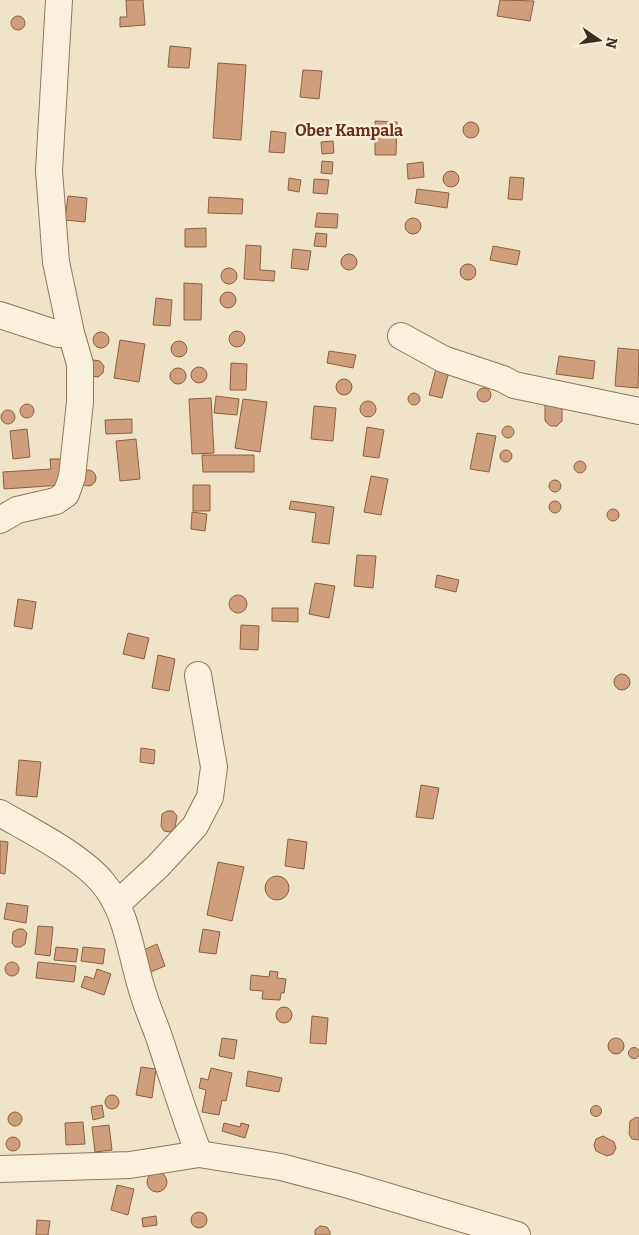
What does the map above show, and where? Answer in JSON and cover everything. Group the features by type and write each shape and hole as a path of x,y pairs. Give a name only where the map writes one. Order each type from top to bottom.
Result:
{"street":[{"path":"0,520 17,510 56,501 66,494 72,477 80,364 71,333 56,262 48,171 59,0"},
{"path":"0,315 58,334 71,333"},
{"path":"401,336 443,359 504,378 514,385 639,411"},
{"path":"116,904 158,866 195,826 210,797 214,767 198,674"},
{"path":"0,812 77,859 105,884 126,928 144,997 163,1046 176,1092 199,1154"},
{"path":"0,1169 130,1165 199,1154 281,1167 349,1184 517,1235"}],"building":[{"path":"126,0 143,0 145,25 120,27 120,17 127,17"},
{"path":"500,0 534,1 530,21 497,16"},
{"path":"18,16 23,18 25,23 23,28 18,30 13,28 11,23 13,18"},
{"path":"170,46 191,48 189,68 168,67"},
{"path":"218,63 246,65 241,140 213,138"},
{"path":"303,70 322,71 319,99 300,97"},
{"path":"375,121 397,122 396,155 375,155"},
{"path":"468,122 474,122 479,127 477,136 468,138 463,133 463,127"},
{"path":"271,131 286,133 284,153 269,152"},
{"path":"333,141 334,153 322,154 321,142"},
{"path":"322,161 333,162 332,174 321,173"},
{"path":"423,162 424,177 408,179 407,164"},
{"path":"448,171 454,171 459,176 457,185 448,187 443,182 443,176"},
{"path":"510,177 524,178 522,200 508,199"},
{"path":"289,178 301,180 299,192 288,190"},
{"path":"314,179 329,180 327,194 313,193"},
{"path":"417,189 449,193 447,208 415,203"},
{"path":"68,196 87,198 85,222 65,220"},
{"path":"209,197 243,199 242,214 208,213"},
{"path":"317,213 338,214 337,228 315,227"},
{"path":"410,218 416,218 421,223 419,232 410,234 405,229 405,223"},
{"path":"206,228 206,247 185,247 185,229"},
{"path":"316,233 327,234 326,247 314,246"},
{"path":"246,245 261,246 260,270 275,271 274,281 244,279"},
{"path":"493,246 520,251 517,265 490,260"},
{"path":"293,249 311,251 308,270 291,268"},
{"path":"346,254 352,254 357,259 355,268 346,270 341,265 341,259"},
{"path":"465,264 471,264 476,269 474,278 465,280 460,275 460,269"},
{"path":"226,268 232,268 237,273 235,282 226,284 221,279 221,273"},
{"path":"184,283 202,284 201,320 184,320"},
{"path":"225,292 231,292 236,297 234,306 225,308 220,303 220,297"},
{"path":"156,298 172,300 170,326 153,325"},
{"path":"234,331 240,331 245,336 243,345 234,347 229,342 229,336"},
{"path":"98,332 104,332 109,337 107,346 98,348 93,343 93,337"},
{"path":"120,340 145,344 139,382 114,378"},
{"path":"176,341 182,341 187,346 185,355 176,357 171,352 171,346"},
{"path":"618,348 639,350 638,388 615,386"},
{"path":"329,351 356,355 353,368 327,363"},
{"path":"559,356 595,361 593,379 556,374"},
{"path":"93,360 100,361 104,366 103,373 98,377 91,376 88,364"},
{"path":"231,363 247,364 246,390 230,390"},
{"path":"437,365 450,368 442,398 429,395"},
{"path":"196,367 202,367 207,372 205,381 196,383 191,378 191,372"},
{"path":"175,368 181,368 186,373 184,382 175,384 170,379 170,373"},
{"path":"341,379 347,379 352,384 350,393 341,395 336,390 336,384"},
{"path":"481,388 487,388 491,395 487,402 481,402 477,398 477,392"},
{"path":"412,393 416,393 420,399 416,405 412,405 408,401 408,397"},
{"path":"216,396 239,399 237,415 214,413"},
{"path":"211,398 214,453 192,454 189,399"},
{"path":"243,399 267,402 260,452 235,448"},
{"path":"365,401 371,401 376,406 374,415 365,417 360,412 360,406"},
{"path":"27,404 32,406 34,411 32,416 27,418 22,416 20,411 22,406"},
{"path":"545,404 562,405 562,421 557,426 550,426 545,421"},
{"path":"314,406 336,408 333,441 311,439"},
{"path":"8,410 13,412 15,417 13,422 8,424 3,422 1,417 3,412"},
{"path":"132,419 132,433 106,434 105,420"},
{"path":"506,426 510,426 514,432 510,438 506,438 502,434 502,430"},
{"path":"367,427 384,430 379,458 363,456"},
{"path":"27,429 30,457 13,459 10,431"},
{"path":"477,433 496,436 489,472 470,469"},
{"path":"136,439 140,479 120,481 116,441"},
{"path":"504,450 508,450 512,456 508,462 504,462 500,458 500,454"},
{"path":"202,455 254,455 254,472 203,472"},
{"path":"50,459 61,459 63,485 4,489 3,472 51,469"},
{"path":"578,461 582,461 586,467 582,473 578,473 574,469 574,465"},
{"path":"88,470 96,478 88,486 80,478"},
{"path":"371,476 388,479 381,515 364,512"},
{"path":"553,480 557,480 561,486 557,492 553,492 549,488 549,484"},
{"path":"193,485 210,485 210,511 193,511"},
{"path":"291,501 334,507 329,544 312,542 316,513 289,509"},
{"path":"553,501 557,501 561,507 557,513 553,513 549,509 549,505"},
{"path":"611,509 615,509 619,515 615,521 611,521 607,517 607,513"},
{"path":"192,512 207,514 205,531 191,529"},
{"path":"357,555 376,556 373,588 354,586"},
{"path":"437,575 459,580 456,592 435,587"},
{"path":"315,583 335,586 329,618 309,614"},
{"path":"238,595 244,598 247,604 244,610 238,613 232,610 229,604 232,598"},
{"path":"18,599 36,602 32,629 14,626"},
{"path":"272,608 298,608 298,622 272,621"},
{"path":"241,625 259,626 258,650 240,649"},
{"path":"128,633 149,638 144,659 123,654"},
{"path":"158,655 175,659 169,691 152,688"},
{"path":"622,674 628,676 630,682 628,688 622,690 616,688 614,682 616,676"},
{"path":"141,748 155,750 154,764 140,762"},
{"path":"19,760 41,762 37,797 16,795"},
{"path":"421,785 439,788 433,819 416,817"},
{"path":"167,811 173,811 177,816 175,828 170,832 164,831 161,826 162,814"},
{"path":"288,839 307,842 304,869 285,866"},
{"path":"0,841 8,842 5,874 0,873"},
{"path":"218,862 244,867 232,921 207,915"},
{"path":"277,876 282,877 288,883 288,893 282,899 277,900 272,899 266,893 265,888 266,883 272,877"},
{"path":"7,903 28,906 26,923 4,919"},
{"path":"38,926 53,927 50,956 35,954"},
{"path":"23,929 27,933 25,944 21,947 15,947 12,943 13,932"},
{"path":"203,929 220,932 216,954 199,952"},
{"path":"157,944 165,966 148,973 139,952"},
{"path":"56,947 78,949 76,962 54,960"},
{"path":"83,947 105,949 103,964 81,961"},
{"path":"12,962 17,964 19,969 17,974 12,976 7,974 5,969 7,964"},
{"path":"38,962 76,966 74,982 36,978"},
{"path":"97,969 111,974 104,995 81,987 85,976 94,979"},
{"path":"270,971 278,972 277,978 286,979 284,993 281,993 280,1000 262,999 263,991 250,990 251,975 269,977"},
{"path":"284,1007 292,1015 284,1023 276,1015"},
{"path":"312,1016 328,1018 326,1044 310,1043"},
{"path":"222,1038 237,1040 234,1059 219,1056"},
{"path":"613,1038 619,1038 624,1043 622,1052 613,1054 608,1049 608,1043"},
{"path":"632,1048 636,1048 639,1053 638,1057 632,1058 629,1055 629,1051"},
{"path":"141,1067 156,1069 152,1098 136,1095"},
{"path":"211,1068 232,1073 226,1101 222,1100 219,1115 202,1112 206,1090 199,1088 201,1078 208,1080"},
{"path":"248,1071 282,1078 279,1092 246,1086"},
{"path":"112,1095 117,1097 119,1102 117,1107 112,1109 107,1107 105,1102 107,1097"},
{"path":"102,1105 104,1117 93,1120 91,1107"},
{"path":"594,1106 598,1106 601,1111 600,1115 594,1116 591,1113 591,1109"},
{"path":"15,1112 20,1114 22,1119 20,1124 15,1126 10,1124 8,1119 10,1114"},
{"path":"636,1117 639,1118 639,1140 632,1139 629,1134 630,1121"},
{"path":"83,1122 85,1144 66,1145 65,1123"},
{"path":"224,1123 240,1127 241,1123 249,1125 245,1138 222,1131"},
{"path":"109,1125 112,1150 95,1152 92,1127"},
{"path":"603,1136 614,1142 616,1148 613,1154 607,1156 596,1151 594,1145 596,1139"},
{"path":"13,1137 18,1139 20,1144 18,1149 13,1151 8,1149 6,1144 8,1139"},
{"path":"153,1172 161,1172 167,1178 167,1186 161,1192 153,1192 147,1186 147,1178"},
{"path":"117,1185 134,1189 128,1215 111,1210"},
{"path":"199,1212 205,1214 207,1220 205,1226 199,1228 193,1226 191,1220 193,1214"},
{"path":"156,1216 157,1225 143,1227 142,1218"},
{"path":"37,1220 50,1221 48,1235 36,1235"},
{"path":"320,1226 327,1227 330,1235 315,1235 315,1230"}],"district":[{"name":"Ober Kampala","path":"349,130"}]}
